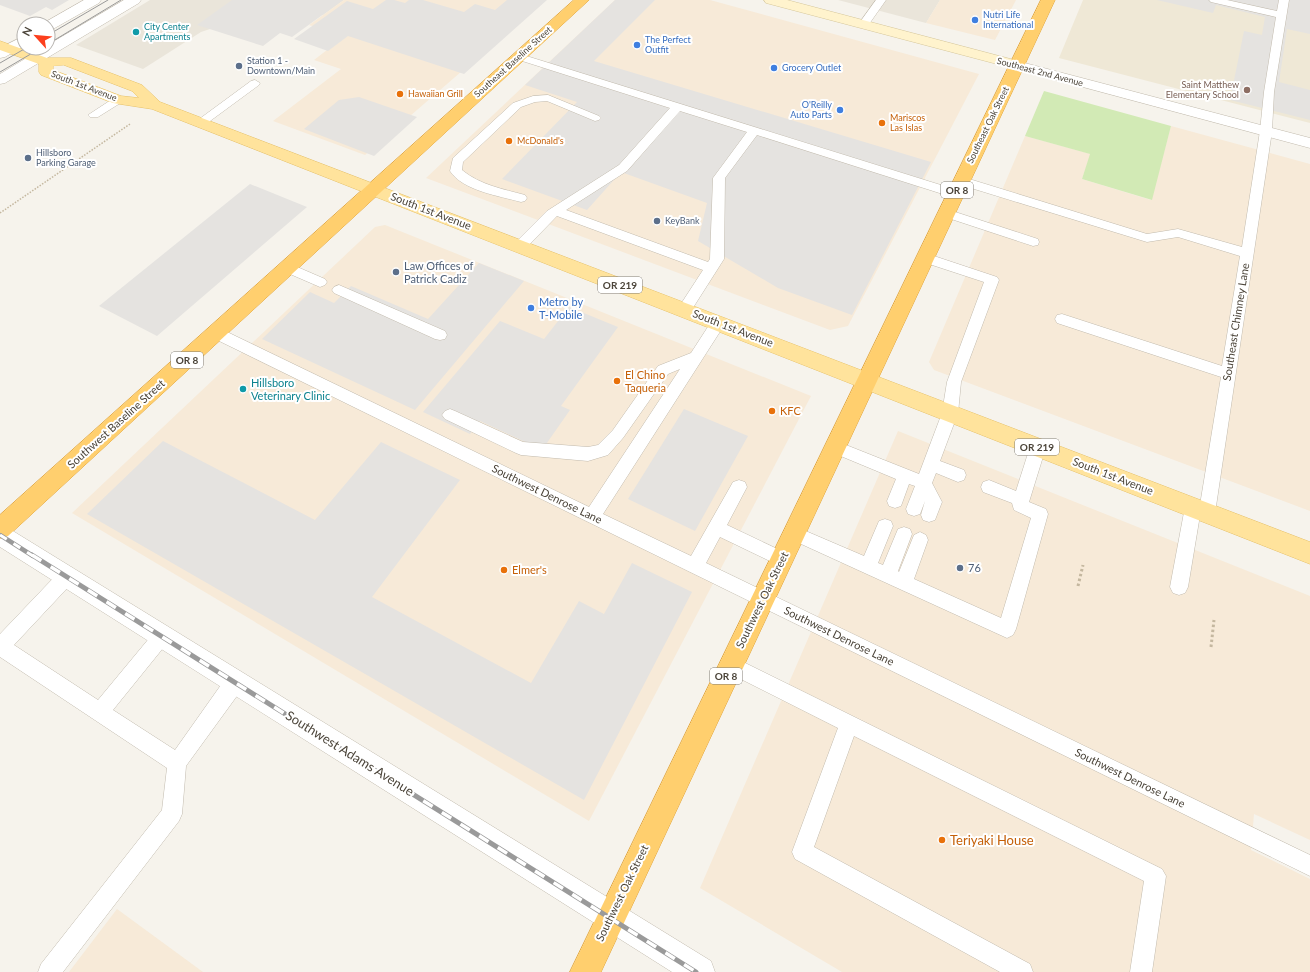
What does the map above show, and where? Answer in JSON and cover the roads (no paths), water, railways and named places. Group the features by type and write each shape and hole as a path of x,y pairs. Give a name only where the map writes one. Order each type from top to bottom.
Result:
{"highway":[{"name":"Southeast Baseline Street","path":"374,189 582,0"},
{"name":"Southeast Oak Street","path":"868,380 1048,0"},
{"name":"Southwest Baseline Street","path":"0,529 374,189"},
{"name":"Southwest Oak Street","path":"585,972 868,380"}],"main road":[{"name":"South 1st Avenue","path":"3,49 41,61 66,61 137,88 155,105"},
{"name":"South 1st Avenue","path":"41,61 46,72 118,100 155,105 202,122 1310,553"}],"street":[{"path":"56,21 94,0"},
{"path":"0,80 41,61 134,0"},
{"name":"Southeast 2nd Avenue","path":"771,0 1310,143"},
{"path":"3,49 16,43"},
{"name":"Southwest Adams Avenue","path":"0,535 700,972"}],"lane":[{"path":"863,25 881,0"},
{"path":"1214,0 1281,15"},
{"name":"Southeast Chimney Lane","path":"1179,588 1200,510 1228,374 1266,131 1269,92 1284,0"},
{"path":"520,57 755,130 1147,238 1178,233 1246,253"},
{"path":"202,122 255,83"},
{"path":"520,198 485,188 468,181 456,171 457,161 517,105 533,100 548,98 595,118"},
{"path":"94,115 118,100"},
{"path":"520,246 555,211 623,168 678,106"},
{"path":"684,310 717,259 719,178 755,130"},
{"path":"555,211 711,268"},
{"path":"946,214 1033,242"},
{"path":"914,508 950,413 954,382 992,280 925,258"},
{"path":"288,268 320,282"},
{"path":"339,290 440,335"},
{"path":"1062,319 1228,374"},
{"path":"592,516 718,323"},
{"name":"Southwest Denrose Lane","path":"216,333 1310,866"},
{"path":"450,415 521,448 588,454 603,450 618,434 663,370 696,357"},
{"path":"836,447 924,483 934,502 929,515"},
{"path":"794,533 1007,629 1040,514 1020,506 1038,447"},
{"path":"933,459 960,470"},
{"path":"895,501 905,475"},
{"path":"990,481 1023,494"},
{"path":"695,566 739,487"},
{"path":"868,566 885,526"},
{"path":"717,528 782,559"},
{"path":"888,575 904,534"},
{"path":"904,582 920,540"},
{"path":"67,576 0,647 177,763"},
{"path":"100,712 162,636"},
{"path":"731,666 1155,876 1141,972"},
{"path":"49,972 172,814 177,763 235,682"},
{"path":"849,724 802,852 1022,972"}],"tram line":[{"path":"56,30 108,0"},
{"path":"56,39 121,0"},
{"path":"0,63 16,54"},
{"path":"0,72 27,56"}],"railway":[{"path":"0,535 33,556"},
{"path":"32,555 696,972"}],"place":[{"name":"Nutri Life International","path":"975,20"},
{"name":"City Center Apartments","path":"136,32"},
{"name":"The Perfect Outfit","path":"637,45"},
{"name":"Station 1 - Downtown/Main","path":"239,66"},
{"name":"Grocery Outlet","path":"774,68"},
{"name":"Saint Matthew Elementary School","path":"1247,90"},
{"name":"Hawaiian Grill","path":"400,94"},
{"name":"O'Reilly Auto Parts","path":"840,110"},
{"name":"Mariscos Las Islas","path":"882,123"},
{"name":"McDonald's","path":"509,141"},
{"name":"Hillsboro Parking Garage","path":"28,158"},
{"name":"KeyBank","path":"657,221"},
{"name":"Law Offices of Patrick Cadiz","path":"396,272"},
{"name":"Metro by T-Mobile","path":"531,308"},
{"name":"El Chino Taqueria","path":"617,381"},
{"name":"Hillsboro Veterinary Clinic","path":"243,389"},
{"name":"KFC","path":"772,411"},
{"name":"76","path":"960,568"},
{"name":"Elmer's","path":"504,570"},
{"name":"Teriyaki House","path":"942,840"}]}
